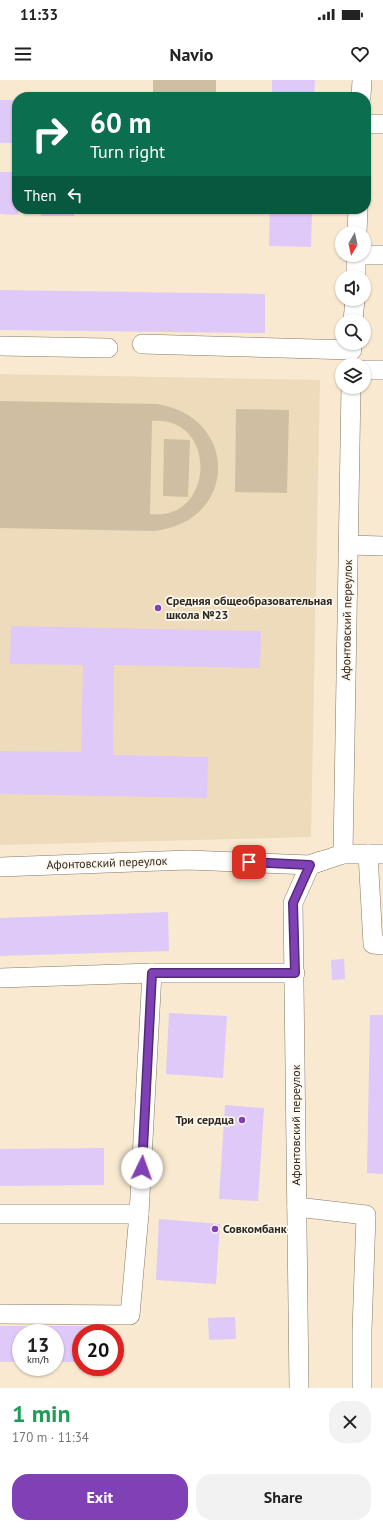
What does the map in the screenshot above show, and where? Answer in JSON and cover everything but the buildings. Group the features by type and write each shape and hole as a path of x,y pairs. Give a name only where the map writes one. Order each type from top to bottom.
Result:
{"street":[{"path":"361,92 362,80"},
{"path":"371,124 383,124"},
{"path":"357,226 358,214"},
{"path":"371,255 383,255"},
{"path":"142,344 352,353"},
{"path":"0,346 108,348"},
{"path":"371,370 383,370"},
{"name":"Афонтовский переулок","path":"343,854 351,394"},
{"path":"349,545 383,546"},
{"name":"Афонтовский переулок","path":"0,867 188,860 310,865 343,854 375,854"},
{"path":"375,854 374,944 383,945"},
{"name":"Афонтовский переулок","path":"299,1388 293,903 310,865"},
{"path":"0,1314 130,1315 139,1214 152,973"},
{"path":"0,978 152,973 295,973"},
{"path":"297,1207 366,1215 362,1331 362,1388"},
{"path":"0,1214 139,1214"}],"shaded area":[{"path":"153,80 216,80 216,92 153,92"},
{"name":"Средняя общеобразовательная школа №23","path":"0,374 320,380 311,837 0,845"},
{"path":"0,401 157,404 184,413 203,428 215,448 218,469 214,490 202,509 182,523 154,531 0,528","holes":["152,421 174,424 189,434 198,450 200,468 197,487 187,502 172,512 150,514"]},
{"path":"236,409 289,410 287,493 235,492"},
{"path":"164,439 190,440 188,497 163,496"}],"place":[{"name":"Средняя общеобразовательная школа №23","path":"158,608"},
{"name":"Три сердца","path":"242,1120"},
{"name":"Совкомбанк","path":"215,1229"}],"route":[{"path":"142,1168 152,973 295,973 293,903 310,865 249,862"}]}
